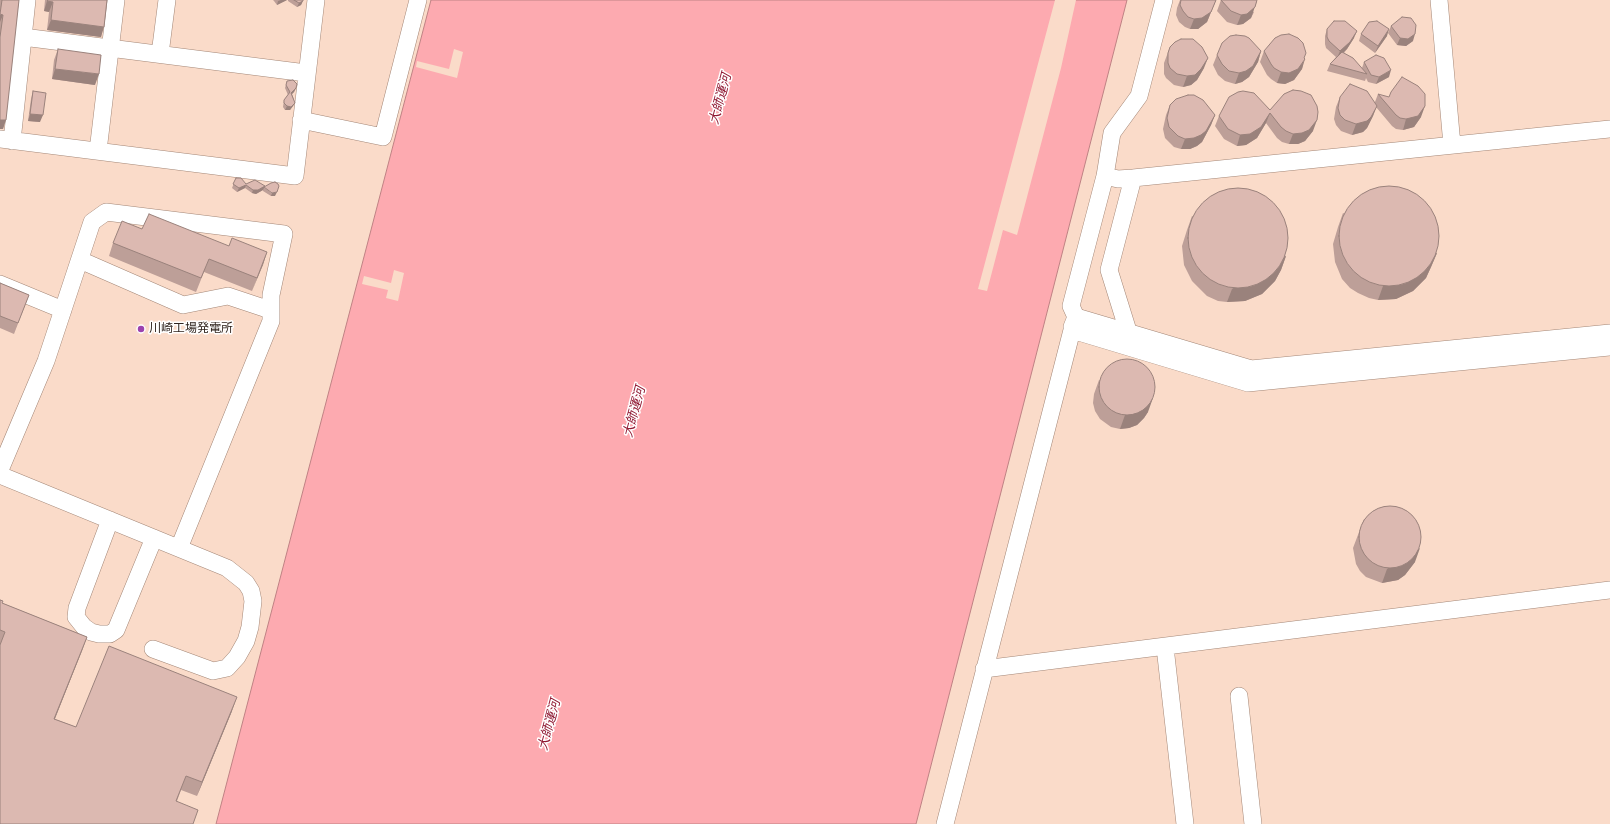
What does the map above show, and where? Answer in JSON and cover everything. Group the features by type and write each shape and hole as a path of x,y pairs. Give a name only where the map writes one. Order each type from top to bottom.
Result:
{"lane":[{"path":"27,0 23,37 6,140 296,176 306,73 316,0"},
{"path":"98,151 116,0"},
{"path":"160,54 167,0"},
{"path":"301,120 383,137 418,0"},
{"path":"945,824 1074,323 1071,306 1105,176 1112,133 1139,96 1164,0"},
{"path":"1438,0 1452,145"},
{"path":"23,37 306,73"},
{"path":"1105,176 1118,179 1134,178 1610,129"},
{"path":"1128,331 1109,270 1134,178"},
{"path":"0,470 46,361 92,222 106,212 284,234 270,295 270,321 179,548"},
{"path":"80,260 183,305 228,296 270,310"},
{"path":"0,284 63,310"},
{"path":"1074,323 1128,331 1251,369 1610,333"},
{"path":"1074,323 1248,383 1610,348"},
{"path":"0,475 228,568 246,583 251,591 253,601 250,627 246,641 237,657 227,668 213,671 153,649"},
{"path":"110,520 77,608 76,617 84,627 91,632 98,634 110,634 116,630 154,538"},
{"path":"984,669 1610,590"},
{"path":"1164,647 1185,824"},
{"path":"1239,696 1253,824"}],"water":[{"name":"大師運河","path":"431,0 1127,0 916,824 216,824"}],"pier":[{"path":"1055,0 1076,0 1061,68 1017,235 1003,230 987,291 978,289"},
{"path":"454,49 463,52 457,78 416,67 417,61 449,69"},
{"path":"394,270 404,273 398,301 386,298 388,290 362,284 364,276 391,283"}],"building":[{"path":"2,0 19,0 6,120 0,120 0,37 3,15 0,14"},
{"path":"107,0 104,27 51,20 53,2 47,1"},
{"path":"294,0 303,0 303,1 299,3"},
{"path":"1181,0 1216,0 1211,12 1202,18 1194,19 1188,17 1183,11 1180,5"},
{"path":"1221,0 1257,0 1255,7 1247,14 1241,15 1231,11"},
{"path":"1402,17 1411,18 1416,25 1415,34 1408,39 1400,38 1391,26"},
{"path":"1334,21 1345,21 1357,31 1350,42 1340,51 1329,41 1327,37 1327,29"},
{"path":"1377,21 1389,29 1378,46 1361,34 1369,22"},
{"path":"1289,34 1298,38 1303,43 1306,53 1305,59 1298,69 1289,73 1281,72 1274,68 1264,51 1275,38 1281,35"},
{"path":"1236,35 1249,38 1261,51 1253,66 1246,71 1239,73 1229,71 1222,64 1217,55 1222,43 1230,36"},
{"path":"1181,39 1193,39 1202,47 1208,58 1195,75 1187,76 1177,74 1170,68 1168,63 1168,53 1170,47"},
{"path":"58,49 101,55 99,74 55,69"},
{"path":"1342,52 1353,58 1367,74 1330,64"},
{"path":"1376,55 1384,58 1391,70 1379,77 1371,75 1364,62"},
{"path":"1402,77 1418,86 1425,94 1425,106 1418,116 1406,119 1400,118 1396,115 1378,94 1389,97"},
{"path":"293,80 297,84 296,88 291,93 295,103 291,107 284,103 284,100 290,92 286,85 287,81"},
{"path":"1350,84 1367,91 1377,106 1367,121 1356,124 1345,120 1340,115 1338,108 1340,97"},
{"path":"1293,90 1311,95 1317,106 1317,120 1309,130 1302,133 1293,134 1286,131 1270,113 1261,127 1250,134 1240,135 1228,129 1219,116 1229,97 1238,92 1243,91 1254,93 1270,110 1284,94"},
{"path":"33,91 46,93 43,115 30,114"},
{"path":"1188,95 1194,95 1203,100 1215,115 1206,131 1201,135 1194,138 1185,139 1178,136 1169,127 1167,118 1170,105 1176,99"},
{"path":"236,178 241,178 246,184 255,180 265,186 258,190 253,190 246,185 239,188 233,184"},
{"path":"275,182 279,186 277,192 272,193 264,187 271,183"},
{"path":"1389,186 1408,189 1425,200 1436,217 1439,236 1436,255 1425,272 1408,283 1389,286 1370,283 1353,272 1342,255 1339,236 1342,217 1353,200 1370,189"},
{"path":"1238,188 1257,191 1274,202 1285,219 1288,238 1285,257 1274,274 1257,285 1238,288 1219,285 1202,274 1191,257 1188,238 1191,219 1202,202 1219,191"},
{"path":"149,214 229,246 232,238 267,252 257,278 209,259 201,278 113,243 122,221 142,229"},
{"path":"0,283 29,295 18,323 0,316"},
{"path":"1122,359 1132,359 1147,367 1153,376 1155,387 1153,398 1147,407 1132,415 1122,415 1111,410 1104,403 1099,392 1099,382 1104,371 1111,364"},
{"path":"1384,506 1396,506 1412,515 1419,525 1421,537 1419,549 1412,559 1396,568 1384,568 1373,563 1364,554 1359,543 1359,531 1364,520 1373,511"},
{"path":"0,600 3,601 2,603 87,637 54,719 76,727 109,646 237,697 202,782 186,776 176,801 198,810 193,824 0,824 0,645 5,632 0,630"}],"place":[{"name":"川崎工場発電所","path":"141,329"}]}
